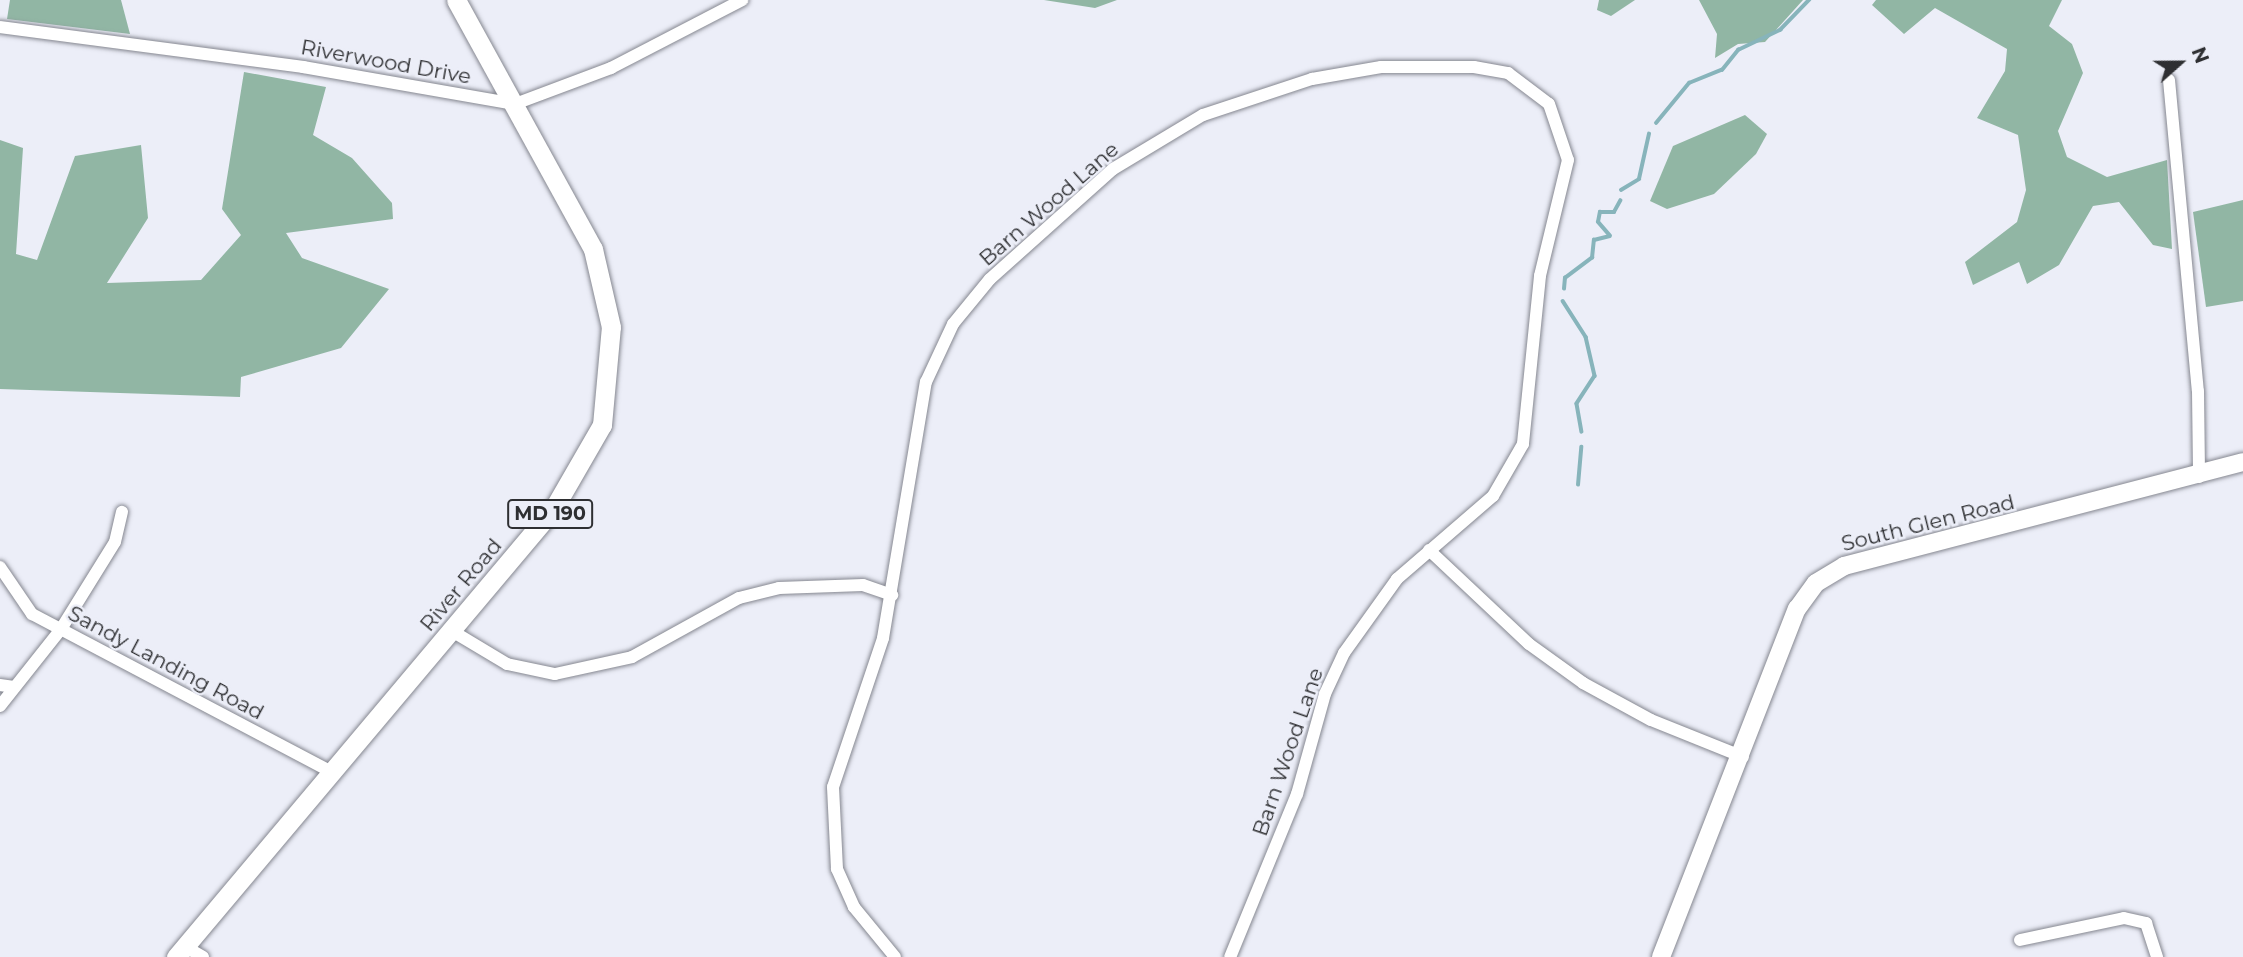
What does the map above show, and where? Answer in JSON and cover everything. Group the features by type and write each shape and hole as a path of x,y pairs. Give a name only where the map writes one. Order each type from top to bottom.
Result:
{"main road":[{"name":"River Road","path":"180,952 452,631 588,458 602,425 612,365 605,286 593,249 456,0"},
{"name":"South Glen Road","path":"1661,957 1743,757 1797,609 1829,573 2199,477 2243,462"}],"street":[{"path":"515,104 611,68 743,0"},
{"name":"Riverwood Drive","path":"0,27 353,75 515,104"},
{"name":"Barn Wood Lane","path":"895,957 854,907 837,869 831,824 833,787 892,595 926,382 953,324 1047,225 1113,169 1244,98 1381,67 1474,66 1508,73 1549,104 1566,141 1566,183 1540,276 1523,444 1493,496 1429,550 1367,614 1344,653 1297,794 1230,957"},
{"path":"2169,80 2197,379 2199,477"},
{"path":"0,706 61,629 116,542 121,512"},
{"path":"1429,550 1529,644 1583,683 1651,720 1743,757"},
{"name":"Sandy Landing Road","path":"0,566 32,614 332,772"},
{"path":"452,631 507,664 555,674 632,657 739,598 779,588 863,585 892,595"},
{"path":"0,685 14,687"},
{"path":"2020,940 2124,918 2146,923 2157,957"},
{"path":"180,952 203,957"}],"green space":[{"path":"10,0 121,0 130,34 7,19"},
{"path":"1044,0 1117,0 1095,8"},
{"path":"1599,0 1635,0 1611,16 1597,10"},
{"path":"1699,0 1803,0 1765,42 1738,44 1715,58 1717,34"},
{"path":"1876,0 2062,0 2049,26 2072,44 2083,73 2058,131 2067,157 2107,177 2167,160 2172,249 2153,245 2119,202 2093,206 2059,265 2027,284 2019,262 1973,285 1965,262 2017,222 2026,190 2018,135 1977,118 2005,71 2007,49 1935,8 1904,34 1872,5"},
{"path":"244,72 326,87 313,135 352,158 392,203 393,219 286,233 302,258 389,289 341,348 241,377 240,397 0,389 0,140 23,148 16,254 37,260 75,156 141,145 148,218 107,283 201,280 241,235 222,209"},
{"path":"1745,115 1767,134 1756,154 1714,194 1667,209 1650,201 1673,146"},
{"path":"2243,200 2243,301 2206,307 2193,212"}],"waterway":[{"path":"1656,123 1689,83 1722,70 1738,50 1780,30 1809,0"},
{"path":"1621,190 1639,179 1649,134"},
{"path":"1564,289 1565,278 1592,258 1594,240 1610,236 1598,222 1600,212 1614,212 1620,201"},
{"path":"1563,301 1586,337 1595,376 1577,404 1582,432"},
{"path":"1578,485 1581,447"}]}
